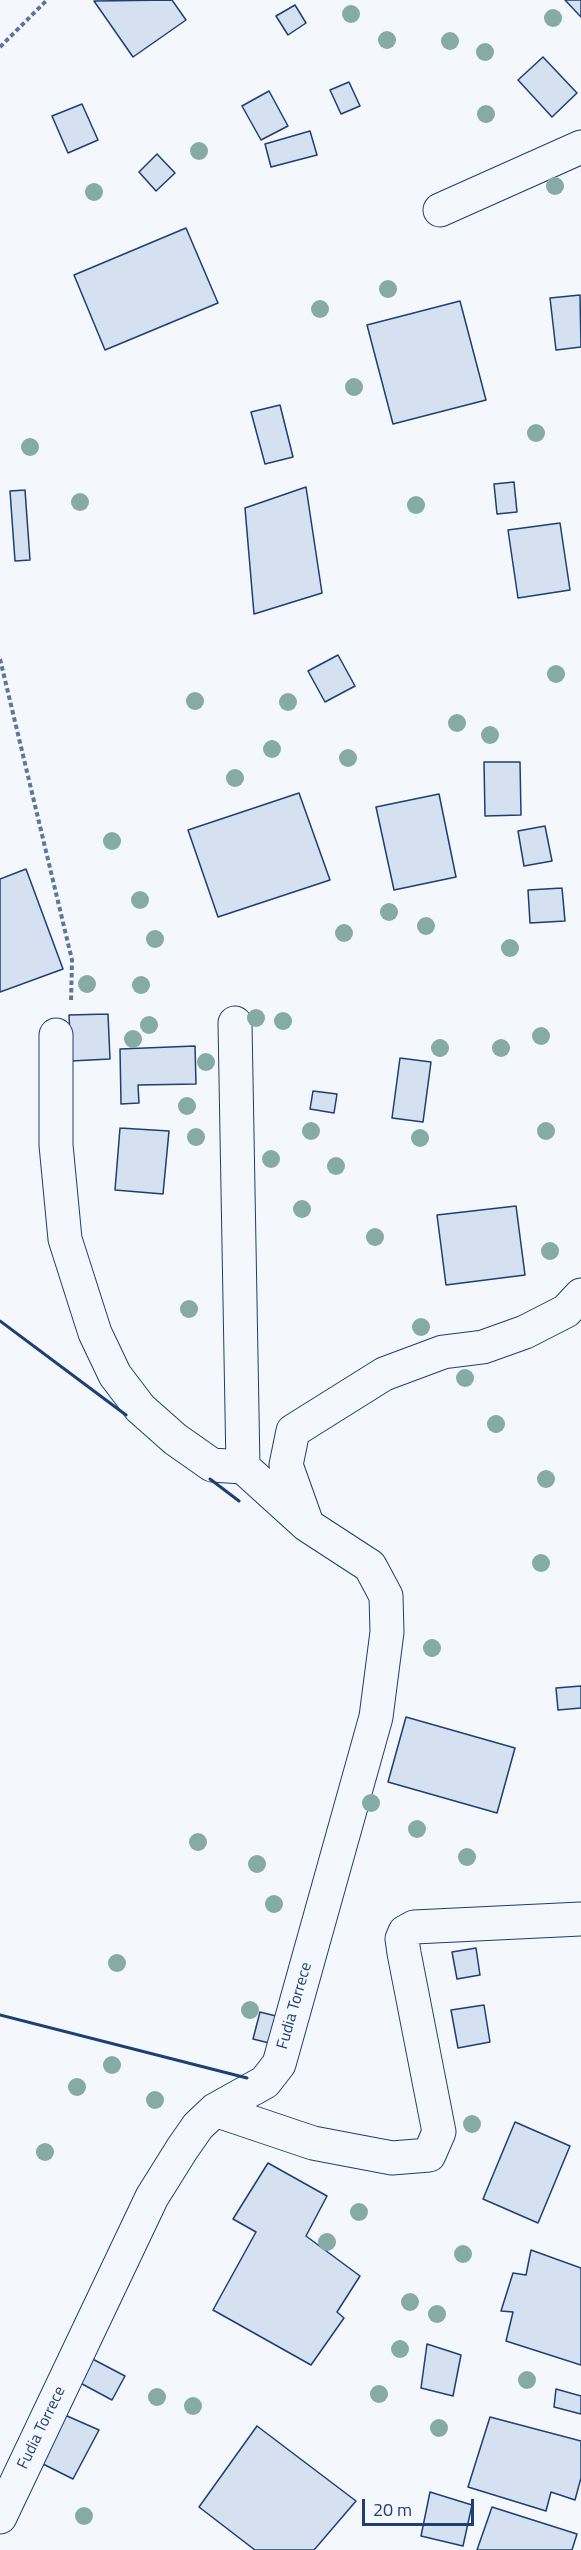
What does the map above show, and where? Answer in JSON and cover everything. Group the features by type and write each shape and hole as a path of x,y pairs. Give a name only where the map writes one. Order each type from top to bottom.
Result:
{"street":[{"path":"440,210 581,147"},
{"path":"56,1035 56,1145 65,1239 95,1333 114,1375 141,1408 175,1439 212,1465 243,1467 235,1023"},
{"path":"307,1525 286,1465 293,1431 384,1374 443,1352 483,1347 525,1332 566,1311 581,1294"},
{"name":"Fudia Torrece","path":"0,2517 153,2197 198,2126 215,2110 265,2082 279,2064 376,1717 387,1632 387,1596 370,1566 307,1525 243,1467"},
{"path":"215,2110 313,2143 392,2158 429,2155 439,2132 404,1953 402,1940 405,1932 414,1927 581,1919"}],"path":[{"path":"0,46 47,0"},
{"path":"0,659 72,960 71,1004 56,1035"}],"building":[{"path":"172,0 186,20 133,57 94,1"},
{"path":"565,0 581,0 581,17"},
{"path":"295,5 306,23 288,35 276,16"},
{"path":"543,57 577,93 552,117 518,80"},
{"path":"349,82 360,106 341,114 330,90"},
{"path":"269,91 288,126 261,140 242,106"},
{"path":"82,104 98,140 68,153 52,116"},
{"path":"310,131 317,155 271,167 265,144"},
{"path":"157,154 175,173 156,191 139,172"},
{"path":"186,228 218,303 105,350 74,275"},
{"path":"580,295 581,347 556,350 550,298"},
{"path":"460,301 486,400 393,424 367,325"},
{"path":"280,405 293,457 265,464 251,412"},
{"path":"514,482 517,512 497,514 494,484"},
{"path":"306,487 322,593 254,614 245,508"},
{"path":"25,490 30,560 15,561 10,491"},
{"path":"560,523 570,590 518,598 508,530"},
{"path":"338,655 355,686 325,702 308,671"},
{"path":"484,762 520,762 521,815 485,816"},
{"path":"299,793 330,880 218,917 188,830"},
{"path":"439,794 456,877 394,890 376,807"},
{"path":"545,826 552,861 524,866 518,831"},
{"path":"26,869 63,969 0,992 0,879"},
{"path":"562,888 565,921 530,923 528,890"},
{"path":"108,1014 110,1059 71,1061 69,1015"},
{"path":"195,1046 196,1084 138,1085 139,1103 121,1104 120,1049"},
{"path":"400,1058 431,1062 423,1122 392,1118"},
{"path":"313,1091 337,1094 334,1113 310,1109"},
{"path":"120,1128 169,1131 163,1194 115,1190"},
{"path":"516,1206 525,1275 446,1285 437,1215"},
{"path":"581,1686 581,1708 558,1710 556,1688"},
{"path":"406,1717 515,1748 497,1813 388,1782"},
{"path":"476,1948 480,1975 457,1979 452,1952"},
{"path":"484,2005 490,2042 458,2048 451,2010"},
{"path":"260,2012 284,2018 277,2045 253,2039"},
{"path":"515,2122 570,2146 538,2223 483,2199"},
{"path":"268,2163 327,2196 306,2236 360,2276 337,2312 344,2318 311,2365 213,2310 256,2232 233,2219"},
{"path":"531,2250 581,2268 581,2365 506,2341 513,2312 501,2311 513,2273 526,2275"},
{"path":"427,2344 461,2355 453,2396 421,2388"},
{"path":"83,2354 125,2376 112,2400 71,2378"},
{"path":"556,2389 581,2396 581,2414 554,2407"},
{"path":"58,2412 99,2430 73,2479 33,2459"},
{"path":"490,2417 581,2441 581,2478 575,2500 551,2492 546,2511 468,2487"},
{"path":"257,2426 356,2501 314,2550 255,2550 199,2507"},
{"path":"430,2492 472,2505 463,2546 421,2536"},
{"path":"492,2507 577,2534 572,2550 477,2550"}],"wall":[{"path":"0,1321 126,1415"},
{"path":"210,1479 239,1501"},
{"path":"0,2015 247,2078"}]}
